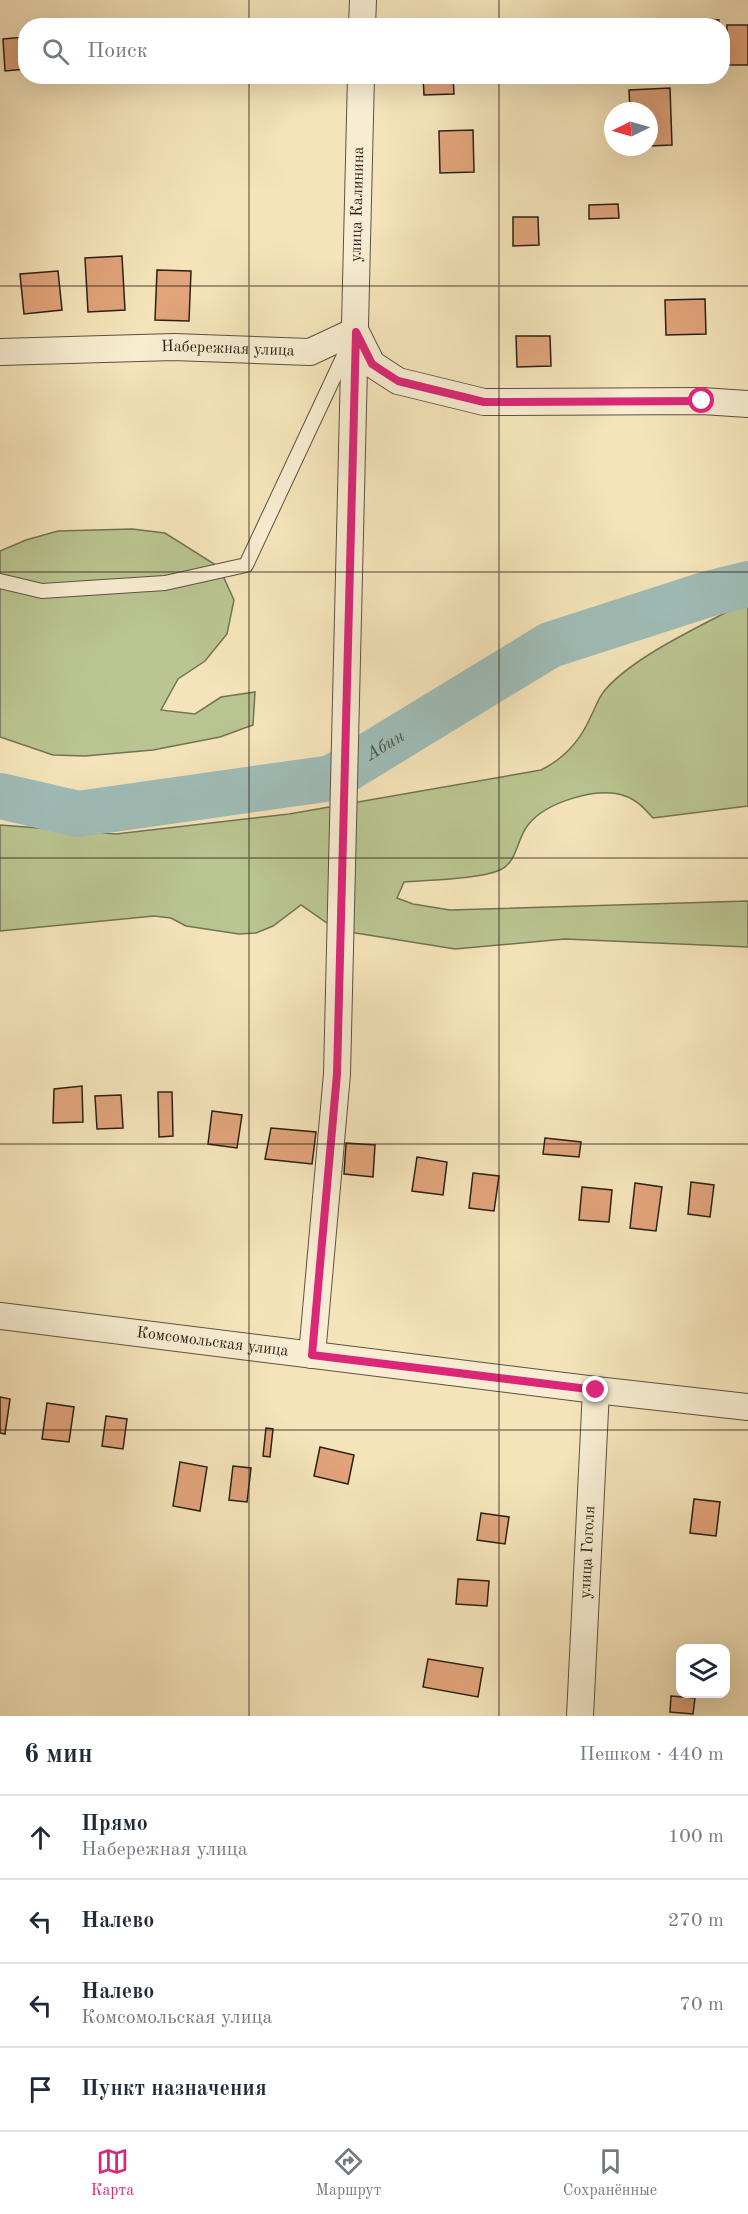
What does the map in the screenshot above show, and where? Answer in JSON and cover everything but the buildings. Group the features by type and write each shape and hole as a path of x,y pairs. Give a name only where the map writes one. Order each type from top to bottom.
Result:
{"street":[{"path":"362,18 363,0"},
{"name":"улица Калинина","path":"312,1355 337,1074 361,84"},
{"path":"356,332 372,364 398,381 484,402 702,401 748,404"},
{"name":"Набережная улица","path":"0,352 174,347 310,352 356,332"},
{"name":"Комсомольская улица","path":"0,1316 748,1407"},
{"name":"улица Гоголя","path":"580,1716 596,1390"}],"lane":[{"path":"0,581 42,591 165,583 246,565 356,332"}],"green space":[{"path":"132,529 165,533 219,567 234,600 227,634 205,661 178,679 161,710 195,714 221,697 255,692 253,725 220,737 153,750 85,756 53,755 0,737 0,551 26,540 58,531"},
{"path":"748,601 748,806 653,818 637,802 614,793 573,798 547,809 528,825 506,867 491,873 467,877 404,882 397,898 413,904 450,910 748,901 748,947 565,939 455,949 337,930 301,905 273,926 256,933 239,934 186,926 171,918 154,916 0,931 0,825 116,834 289,814 541,770 564,755 576,742 598,700 618,677 653,652"}],"waterway":[{"name":"Абин","path":"0,796 78,814 332,778 550,645 708,594 748,584"}],"route":[{"path":"596,1390 312,1355 337,1074 356,332 372,364 398,381 484,402 702,401"}]}
